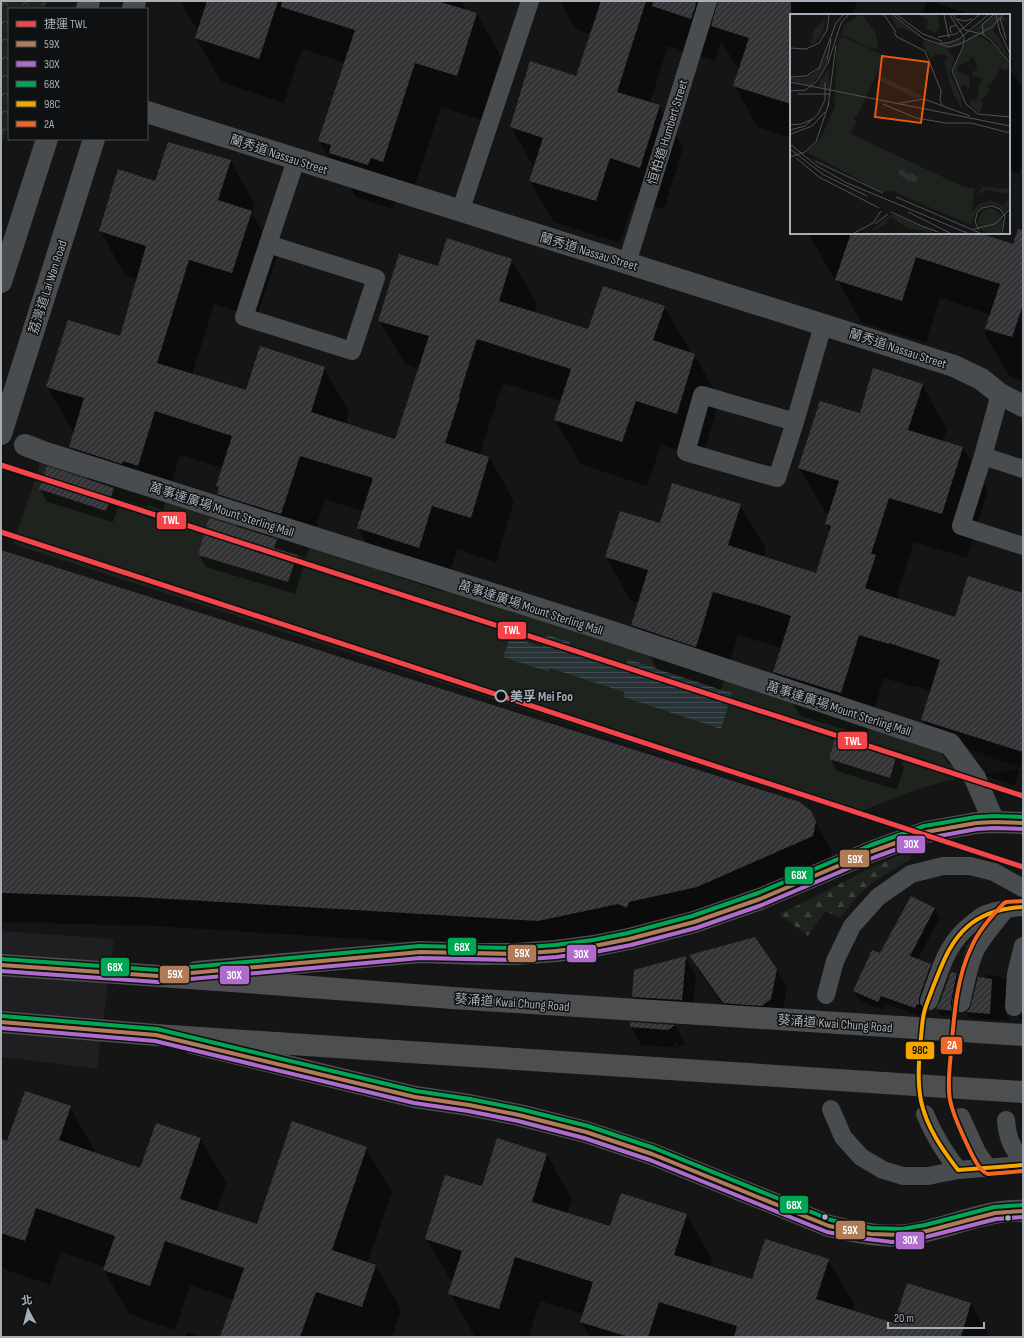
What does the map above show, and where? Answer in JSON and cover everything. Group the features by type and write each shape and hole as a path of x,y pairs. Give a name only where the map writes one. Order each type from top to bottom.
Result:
{"highway":[{"name":"葵涌道 Kwai Chung Road","path":"1,964 453,998 1023,1035"},
{"path":"1,1022 156,1035 1023,1092"}],"main road":[{"path":"158,976 420,952 516,954 594,946 629,939 694,922 760,899 872,851 926,832 969,824 994,822 1023,823"},
{"path":"156,1035 415,1097 520,1115 586,1132 652,1154 829,1226 856,1232 886,1236 912,1234 939,1228 984,1214 1009,1210 1023,1210"}],"street":[{"name":"蘭秀道 Nassau Street","path":"148,112 460,212 954,366 981,379 1000,394 1023,406"},
{"path":"1,282 47,140"},
{"name":"荔灣道 Lai Wan Road","path":"1,434 94,140"},
{"name":"萬事達廣場 Mount Sterling Mall","path":"25,445 46,453 606,630 950,744 976,778 994,822"}],"lane":[{"path":"460,212 530,1"},
{"name":"恒柏道 Humbert Street","path":"627,263 708,1"},
{"path":"268,244 376,278 352,351 244,317 268,244 296,160"},
{"path":"795,422 702,395 686,452 777,478 795,422 823,325"},
{"path":"1000,394 983,456 961,526 1023,546"},
{"path":"983,456 1023,469"},
{"path":"826,995 835,961 852,926 878,897 911,874 943,866 970,866 994,872 1023,888"},
{"path":"929,1002 945,956 951,945 966,927 986,914 1015,908"},
{"path":"961,1003 976,950 990,928 1015,908"},
{"path":"1014,1007 1016,974 1023,946"},
{"path":"831,1109 844,1136 861,1157 883,1170 904,1176 928,1176 958,1170 1023,1165"},
{"path":"925,1114 933,1134 958,1170"},
{"path":"961,1117 977,1152 988,1168"},
{"path":"1006,1120 1006,1130 1010,1142 1017,1154 1023,1160"}],"shaded area":[{"path":"547,635 570,642 569,647 626,665 628,659 732,693 721,729 623,697 624,692 550,668 549,672 503,657 510,637 542,647"},
{"path":"1,931 114,939 97,1069 1,1057"}],"green space":[{"path":"1,1 47,1 45,8 8,8 8,125 1,147"},
{"path":"46,444 845,702 1023,769 949,780 912,791 851,815 13,544"},
{"path":"909,852 911,859 873,882 857,897 840,918 825,911 808,936 779,914 875,866"}],"building":[{"path":"207,1 278,1 259,59 195,38"},
{"path":"282,1 437,1 477,13 457,76 415,63 383,162 371,158 368,165 329,153 331,145 318,141 355,30 281,7"},
{"path":"601,1 646,1 617,92 660,105 640,168 610,158 596,201 529,181 543,138 510,127 530,61 576,76"},
{"path":"653,1 697,1 691,19 652,6"},
{"path":"718,1 791,1 790,104 733,86 749,38 711,26"},
{"path":"168,142 231,160 218,200 252,211 232,273 189,260 157,363 246,390 260,346 325,367 311,412 395,439 429,336 378,321 399,254 438,266 447,238 512,259 499,301 588,329 603,286 665,306 653,340 695,354 677,414 636,401 622,442 554,420 571,369 477,339 445,443 489,457 471,518 432,506 419,548 357,528 373,478 300,456 281,514 217,494 219,487 216,486 232,436 155,411 138,466 123,461 122,464 69,447 84,398 46,387 68,320 120,336 146,246 99,231 118,169 155,181"},
{"path":"1018,229 1023,230 1023,305 1012,337 985,329 1000,284 916,257 902,301 835,280 851,234 982,234 1013,244"},
{"path":"873,368 923,384 908,430 963,447 942,514 889,498 871,554 876,555 865,588 955,617 968,576 1023,593 1023,752 921,720 940,660 889,643 859,635 841,693 773,672 791,616 761,606 713,592 696,647 631,625 648,570 605,557 620,511 660,523 672,483 741,504 728,545 816,573 831,526 825,524 839,481 798,468 820,401 860,413"},
{"path":"47,466 114,488 106,511 39,489"},
{"path":"209,518 277,539 274,548 297,555 288,582 198,555"},
{"path":"1,550 800,802 811,811 816,821 813,836 697,887 629,902 627,908 618,904 538,921 137,897 1,893"},
{"path":"836,735 897,754 890,778 829,759"},
{"path":"911,896 935,908 910,956 931,964 919,998 919,1005 917,1004 915,1008 881,996 878,1002 853,991 872,950 880,953"},
{"path":"755,937 777,969 771,999 762,1006 723,1003 689,955"},
{"path":"686,956 682,1000 632,997 634,970"},
{"path":"951,972 957,973 951,1001 951,1006 954,1011 936,1009 939,1004"},
{"path":"978,977 992,979 990,1014 966,1012 969,1010 971,1005"},
{"path":"630,1022 675,1025 668,1030 630,1027"},
{"path":"25,1091 71,1106 59,1140 140,1168 156,1123 201,1138 180,1199 257,1224 292,1121 367,1147 332,1250 376,1265 362,1307 316,1292 300,1337 220,1337 244,1268 165,1241 150,1286 103,1270 115,1236 36,1208 25,1241 1,1233 1,1139 7,1141"},
{"path":"497,1138 547,1154 532,1202 610,1226 621,1193 687,1214 674,1255 752,1279 765,1239 829,1259 816,1299 894,1323 907,1283 971,1303 961,1337 734,1337 737,1326 659,1302 648,1337 629,1337 580,1322 593,1282 515,1257 499,1309 448,1294 462,1251 425,1239 445,1175 482,1186"}],"metro line":[{"name":"TWL","path":"1,465 1023,796"},
{"name":"TWL","path":"1,532 1023,867"}],"transit line":[{"name":"68X","path":"1,959 158,970 419,946 516,948 593,940 628,933 692,916 758,893 871,845 924,826 976,817 1023,817"},
{"name":"59X","path":"1,965 158,976 420,952 516,954 594,946 629,939 694,922 760,899 873,851 926,832 976,823 1023,823"},
{"name":"30X","path":"1,971 158,982 420,958 516,960 595,952 631,945 696,928 762,905 875,857 928,838 977,829 1023,829"},
{"name":"2A","path":"1023,901 1006,902 1003,904 981,930 966,960 956,999 949,1082 951,1106 972,1156 981,1169 988,1174 1023,1171"},
{"name":"98C","path":"1023,907 1000,910 986,915 973,922 955,940 940,971 924,1013 922,1022 919,1077 921,1101 927,1120 941,1146 958,1170 1023,1165"},
{"name":"68X","path":"2,1016 157,1029 416,1091 470,1099 520,1109 588,1126 654,1148 831,1220 871,1228 902,1229 925,1225 994,1207 1023,1205"},
{"name":"59X","path":"1,1022 156,1035 415,1097 469,1105 519,1115 586,1132 652,1154 829,1226 871,1234 902,1235 927,1231 995,1213 1023,1211"},
{"name":"30X","path":"1,1028 155,1041 414,1103 468,1111 518,1121 584,1138 650,1160 827,1232 859,1238 892,1242 914,1240 996,1219 1023,1217"}],"place":[{"name":"美孚 Mei Foo","path":"501,696"}]}
